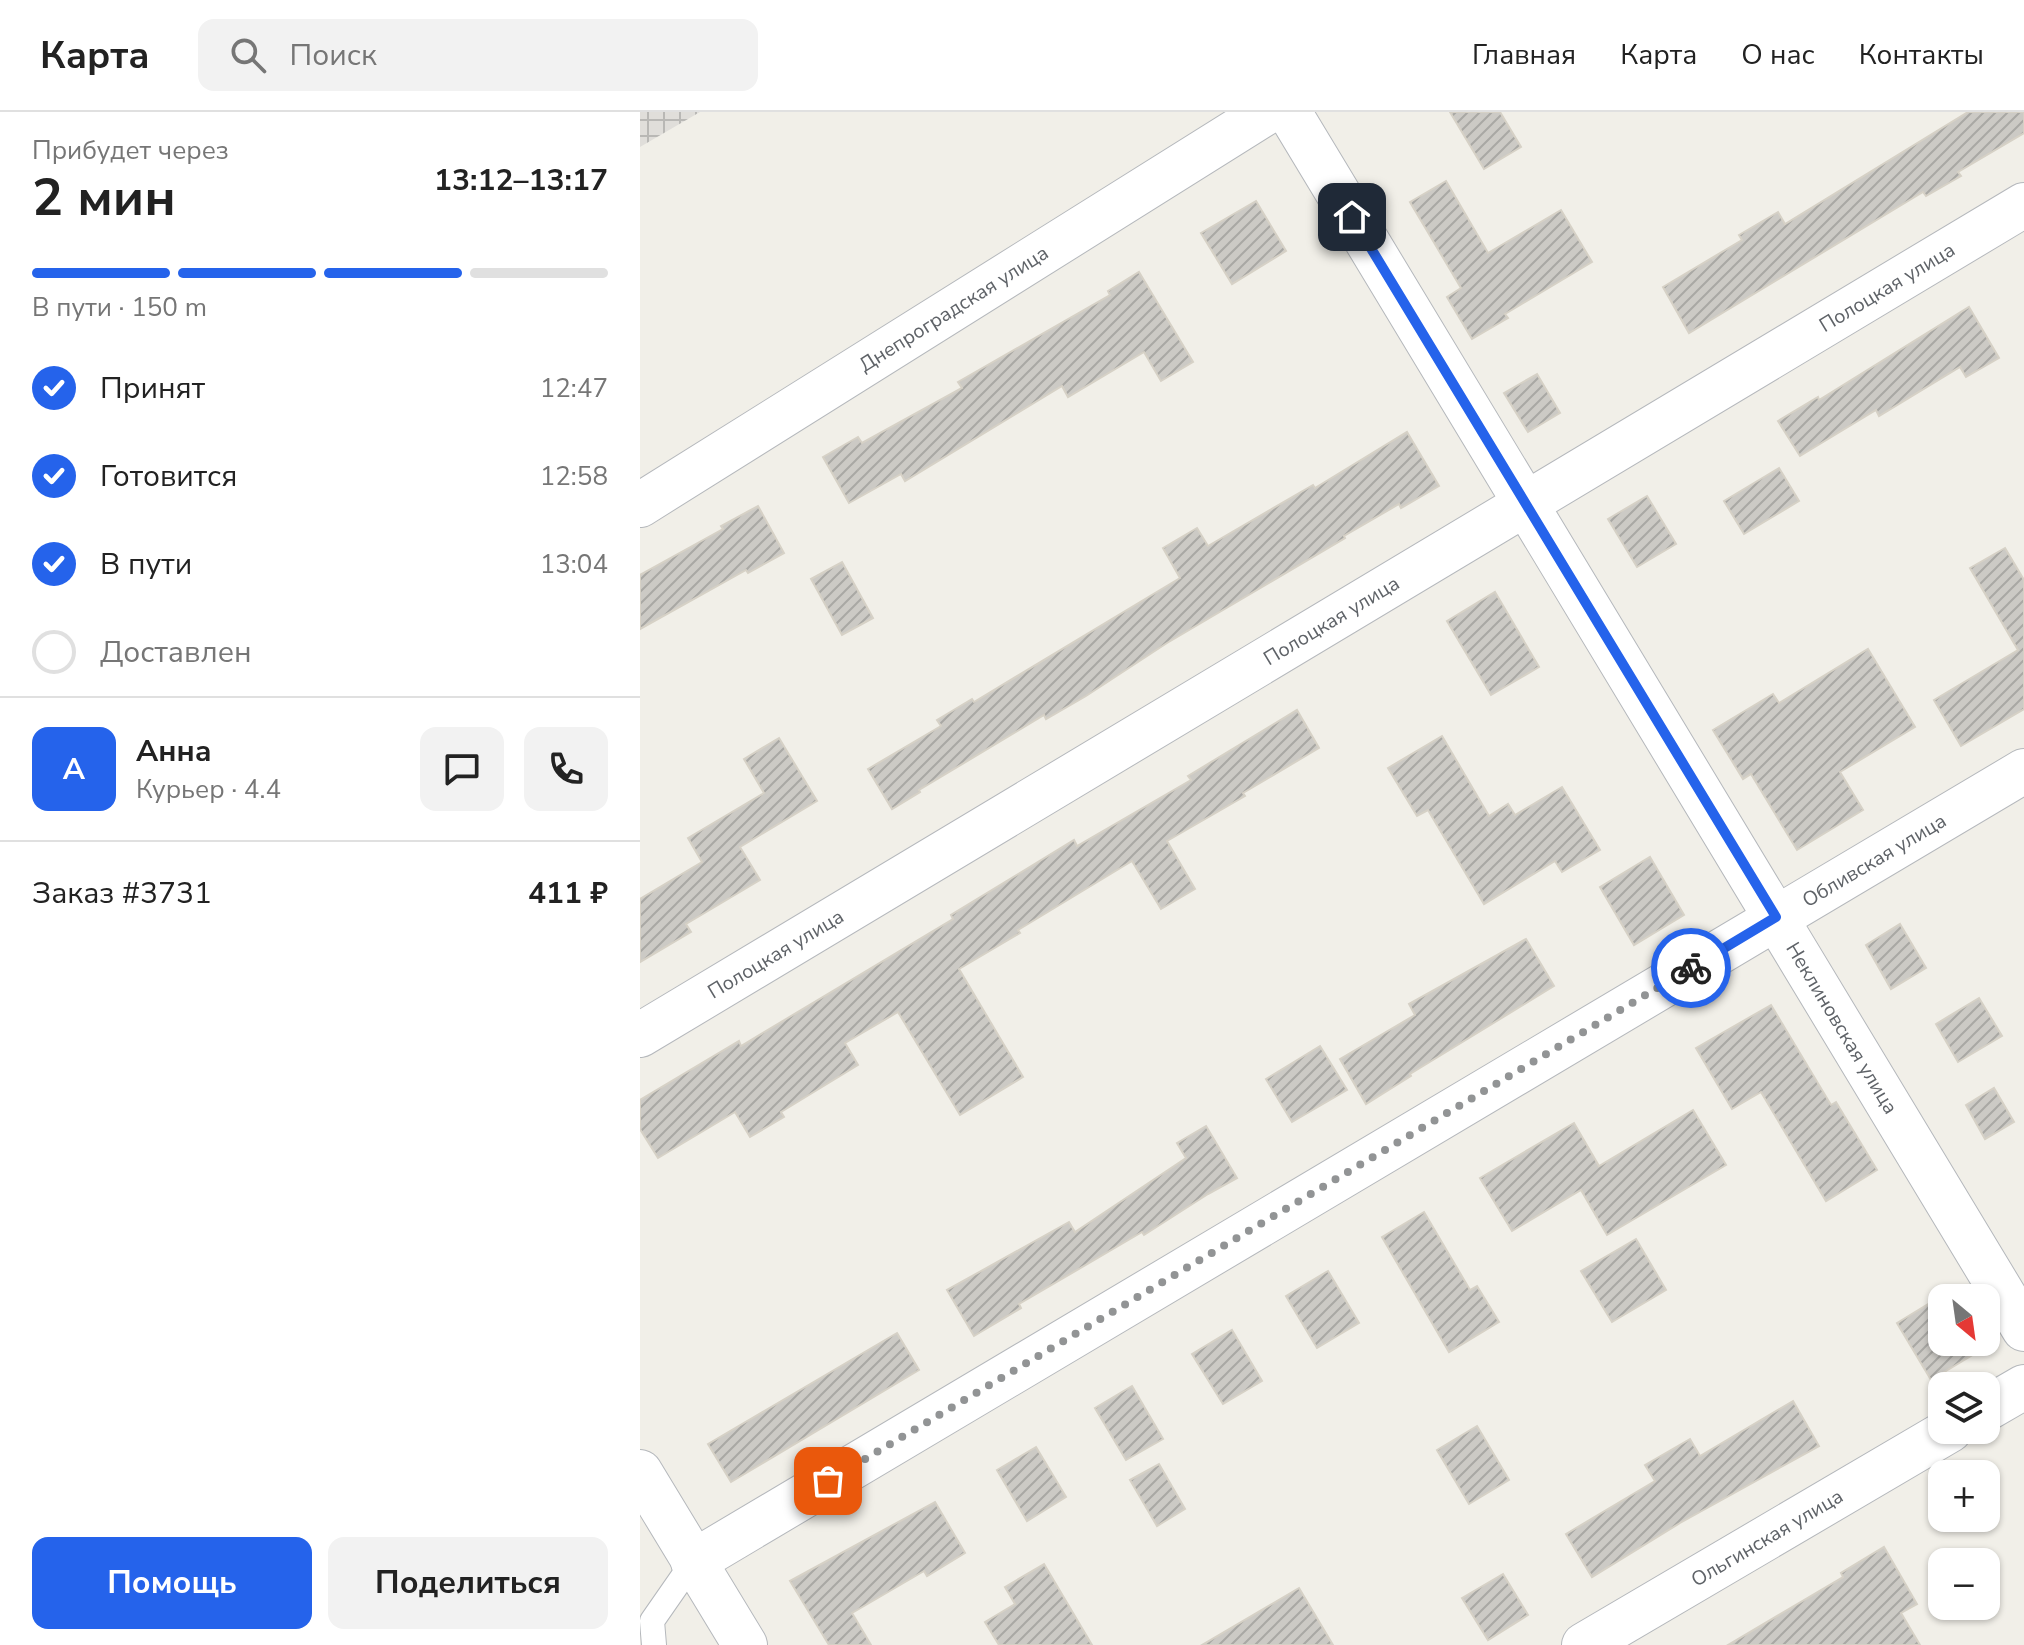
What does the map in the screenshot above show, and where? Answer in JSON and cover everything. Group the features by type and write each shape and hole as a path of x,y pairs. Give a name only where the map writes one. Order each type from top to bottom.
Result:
{"street":[{"name":"Днепроградская улица","path":"640,505 1267,112"},
{"name":"Неклиновская улица","path":"1289,112 2024,1329"},
{"name":"Полоцкая улица","path":"640,1035 2024,205"},
{"name":"Обливская улица","path":"693,1562 2024,771"},
{"path":"2000,1401 2024,1387"},
{"name":"Ольгинская улица","path":"1584,1645 1928,1443"},
{"path":"640,1472 745,1645"}],"lane":[{"path":"654,1645 652,1621 693,1562"}],"shaded area":[{"path":"640,112 700,112 640,147"}],"building":[{"path":"1450,112 1500,112 1521,147 1484,169"},
{"path":"1968,112 2024,112 2024,133 1958,172 1961,176 1926,196 1923,192 1689,333 1663,287 1742,240 1739,235 1778,212 1785,224"},
{"path":"1446,181 1488,253 1561,210 1592,262 1505,314 1508,318 1472,339 1447,297 1461,288 1410,202"},
{"path":"1256,201 1286,251 1232,284 1201,233"},
{"path":"1139,272 1193,362 1161,381 1144,352 1068,397 1062,386 905,481 901,474 849,503 823,457 858,437 862,443 962,388 958,382 1110,295 1108,291"},
{"path":"1969,307 1999,358 1966,377 1960,367 1879,416 1876,410 1800,456 1778,421 1818,397 1819,400"},
{"path":"1537,374 1560,413 1528,432 1504,393"},
{"path":"1407,432 1439,486 1401,508 1399,504 1344,536 1086,696 1046,719 1044,715 892,809 868,769 941,726 937,720 972,699 974,702 1180,578 1163,548 1197,528 1208,546 1313,485 1315,488"},
{"path":"1779,468 1799,501 1744,534 1724,501"},
{"path":"1647,496 1676,544 1637,567 1608,519"},
{"path":"758,506 784,553 748,573 746,570 640,629 640,575"},
{"path":"2005,548 2024,580 2024,709 1961,746 1934,700 2018,650 1970,568"},
{"path":"842,562 873,618 842,635 811,579"},
{"path":"1495,592 1539,667 1491,695 1447,621"},
{"path":"1868,649 1915,727 1840,772 1863,810 1797,850 1751,774 1743,779 1713,730 1773,694 1779,703"},
{"path":"1297,710 1319,748 1167,841 1195,889 1161,909 1132,861 959,969 1023,1077 960,1115 898,1012 845,1043 858,1065 781,1112 784,1117 750,1137 735,1112 658,1158 640,1129 640,1100 739,1041 741,1046 953,919 951,915 1074,840 1077,846 1191,780 1188,776"},
{"path":"1442,736 1489,816 1508,804 1515,815 1562,787 1600,850 1562,872 1555,861 1484,904 1428,810 1417,816 1388,768"},
{"path":"779,738 817,801 740,847 760,880 686,924 691,932 640,962 640,899 702,862 688,838 764,793 744,759"},
{"path":"1650,857 1684,915 1634,945 1600,887"},
{"path":"1900,924 1926,968 1891,989 1866,945"},
{"path":"1526,939 1554,986 1366,1104 1340,1059 1415,1015 1409,1004"},
{"path":"1979,998 2002,1036 1958,1062 1936,1024"},
{"path":"1771,1005 1831,1105 1836,1102 1877,1170 1826,1201 1761,1092 1732,1109 1696,1048"},
{"path":"1320,1046 1347,1090 1292,1122 1266,1079"},
{"path":"1994,1088 2014,1122 1985,1139 1966,1105"},
{"path":"1693,1110 1726,1165 1607,1235 1581,1190 1512,1231 1480,1178 1574,1123 1599,1166"},
{"path":"1206,1126 1237,1178 1144,1235 1142,1232 1019,1304 1021,1308 974,1336 947,1290 1069,1222 1075,1232 1186,1158 1177,1143"},
{"path":"1424,1212 1470,1290 1477,1286 1499,1322 1449,1352 1382,1237"},
{"path":"1636,1239 1666,1290 1612,1322 1581,1271"},
{"path":"1328,1271 1359,1323 1317,1348 1286,1296"},
{"path":"1928,1304 1928,1356 1971,1356 1944,1372 1928,1372 1928,1375 1897,1323"},
{"path":"1232,1330 1262,1381 1223,1404 1192,1354"},
{"path":"897,1333 919,1370 731,1482 708,1444"},
{"path":"1132,1386 1163,1439 1126,1460 1095,1408"},
{"path":"1793,1401 1819,1446 1680,1523 1592,1577 1566,1534 1655,1481 1645,1465 1690,1439 1700,1456"},
{"path":"1477,1426 1509,1480 1469,1504 1437,1450"},
{"path":"1036,1447 1066,1497 1027,1521 997,1470"},
{"path":"1159,1464 1185,1509 1157,1526 1130,1480"},
{"path":"935,1502 965,1553 927,1576 924,1571 852,1613 871,1645 829,1645 790,1581"},
{"path":"1884,1547 1917,1604 1901,1613 1920,1645 1728,1645 1843,1577 1841,1573"},
{"path":"1044,1564 1092,1645 999,1645 985,1622 1015,1604 1005,1587"},
{"path":"1503,1574 1528,1615 1488,1640 1462,1598"},
{"path":"1299,1588 1333,1645 1202,1645"}],"way so far":[{"path":"828,1481 1691,968"}],"route":[{"path":"1352,217 1776,917 1691,968"}]}
